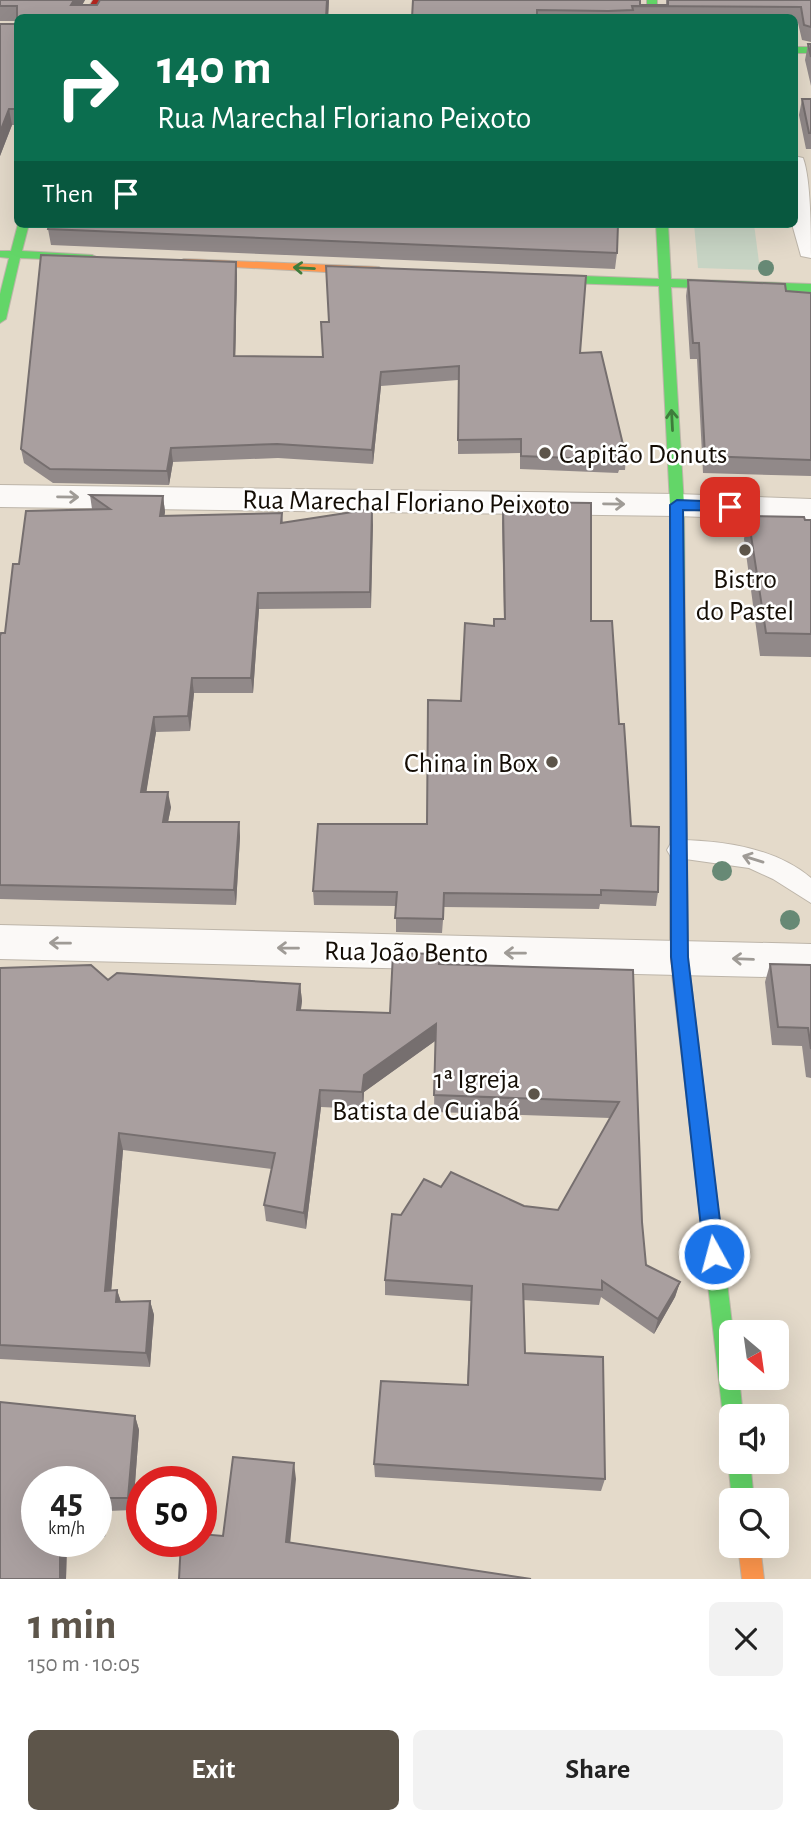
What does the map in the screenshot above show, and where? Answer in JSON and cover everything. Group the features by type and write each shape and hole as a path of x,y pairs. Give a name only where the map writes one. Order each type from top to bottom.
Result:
{"main road":[{"path":"0,319 7,255 21,228"},
{"path":"662,228 677,505 679,957 732,1404"},
{"path":"7,255 111,259"},
{"path":"166,261 402,272"},
{"path":"513,277 811,288"},
{"path":"750,1558 752,1579"}],"street":[{"path":"798,184 811,250"},
{"name":"Rua Marechal Floriano Peixoto","path":"0,496 677,505 811,510"},
{"name":"Rua João Bento","path":"0,942 811,961"}],"lane":[{"path":"680,850 714,850 770,864 787,873 811,893"}],"green space":[{"path":"694,228 755,228 760,270 698,268"}],"building":[{"path":"0,0 74,0 71,5 97,5 100,0 327,0 326,14 17,14 17,6 0,6"},
{"path":"413,0 640,0 640,5 668,5 668,0 811,0 811,27 804,25 801,7 632,6 633,10 537,10 537,14 412,14"},
{"path":"0,24 14,24 14,109 9,109 0,132"},
{"path":"802,99 811,99 811,133 809,133"},
{"path":"48,228 618,228 617,253"},
{"path":"41,255 236,262 234,356 323,357 321,322 329,322 326,266 586,276 580,353 601,352 626,457 617,456 620,460 521,456 521,439 458,440 459,366 381,372 372,450 277,444 171,448 167,471 50,469 21,449"},
{"path":"688,280 785,284 786,291 811,293 811,460 705,456 699,343 693,343"},
{"path":"90,495 163,496 160,516 282,513 281,523 372,509 370,592 258,593 251,678 192,678 188,716 154,717 141,792 168,792 163,822 239,822 234,890 0,885 0,636 5,633 13,564 19,564 26,511 110,509"},
{"path":"520,502 591,503 591,621 612,621 619,724 624,724 631,826 659,827 658,892 601,890 601,895 444,893 443,919 395,918 397,892 313,891 318,824 427,824 428,700 461,701 465,623 494,626 494,619 505,619 503,508 519,508"},
{"path":"748,516 804,517 805,520 811,520 811,634 766,633"},
{"path":"393,953 440,954 439,964 633,970 642,1222 646,1265 680,1282 658,1319 602,1281 602,1290 523,1284 525,1353 603,1357 605,1479 374,1464 381,1381 468,1385 472,1286 385,1280 392,1214 401,1215 424,1179 441,1187 451,1172 524,1206 558,1210 619,1102 434,1095 436,1024 364,1075 362,1092 320,1090 304,1213 264,1205 275,1153 119,1133 105,1291 117,1290 116,1302 150,1301 146,1353 0,1345 0,968 91,965 108,980 117,973 300,984 297,1010 390,1013"},
{"path":"770,964 811,965 811,1049 808,1028 778,1027"},
{"path":"0,1402 135,1416 131,1466 126,1466 126,1498 112,1498 112,1466 21,1466 21,1557 60,1557 60,1579 0,1579"},
{"path":"233,1457 294,1463 286,1542 531,1579 179,1579 180,1557 217,1557 217,1535 223,1536"}],"traffic: fast":[{"path":"652,0 652,14"},
{"path":"798,50 811,50"},
{"path":"0,319 22,228"},
{"path":"662,228 677,505 678,628"},
{"path":"0,254 92,258"},
{"path":"533,278 811,288"},
{"path":"693,1075 732,1404"},
{"path":"740,1474 742,1488"}],"traffic: slow":[{"path":"184,262 379,271"},
{"path":"678,628 679,957 693,1075"},
{"path":"751,1558 753,1579"}],"traffic: jam":[{"path":"89,14 98,0"}],"place":[{"name":"Capitão Donuts","path":"545,453"},
{"name":"Bistro do Pastel","path":"745,550"},
{"name":"China in Box","path":"552,762"},
{"name":"1ª Igreja Batista de Cuiabá","path":"534,1094"}],"route":[{"path":"714,1254 679,957 677,505 730,507"}]}
